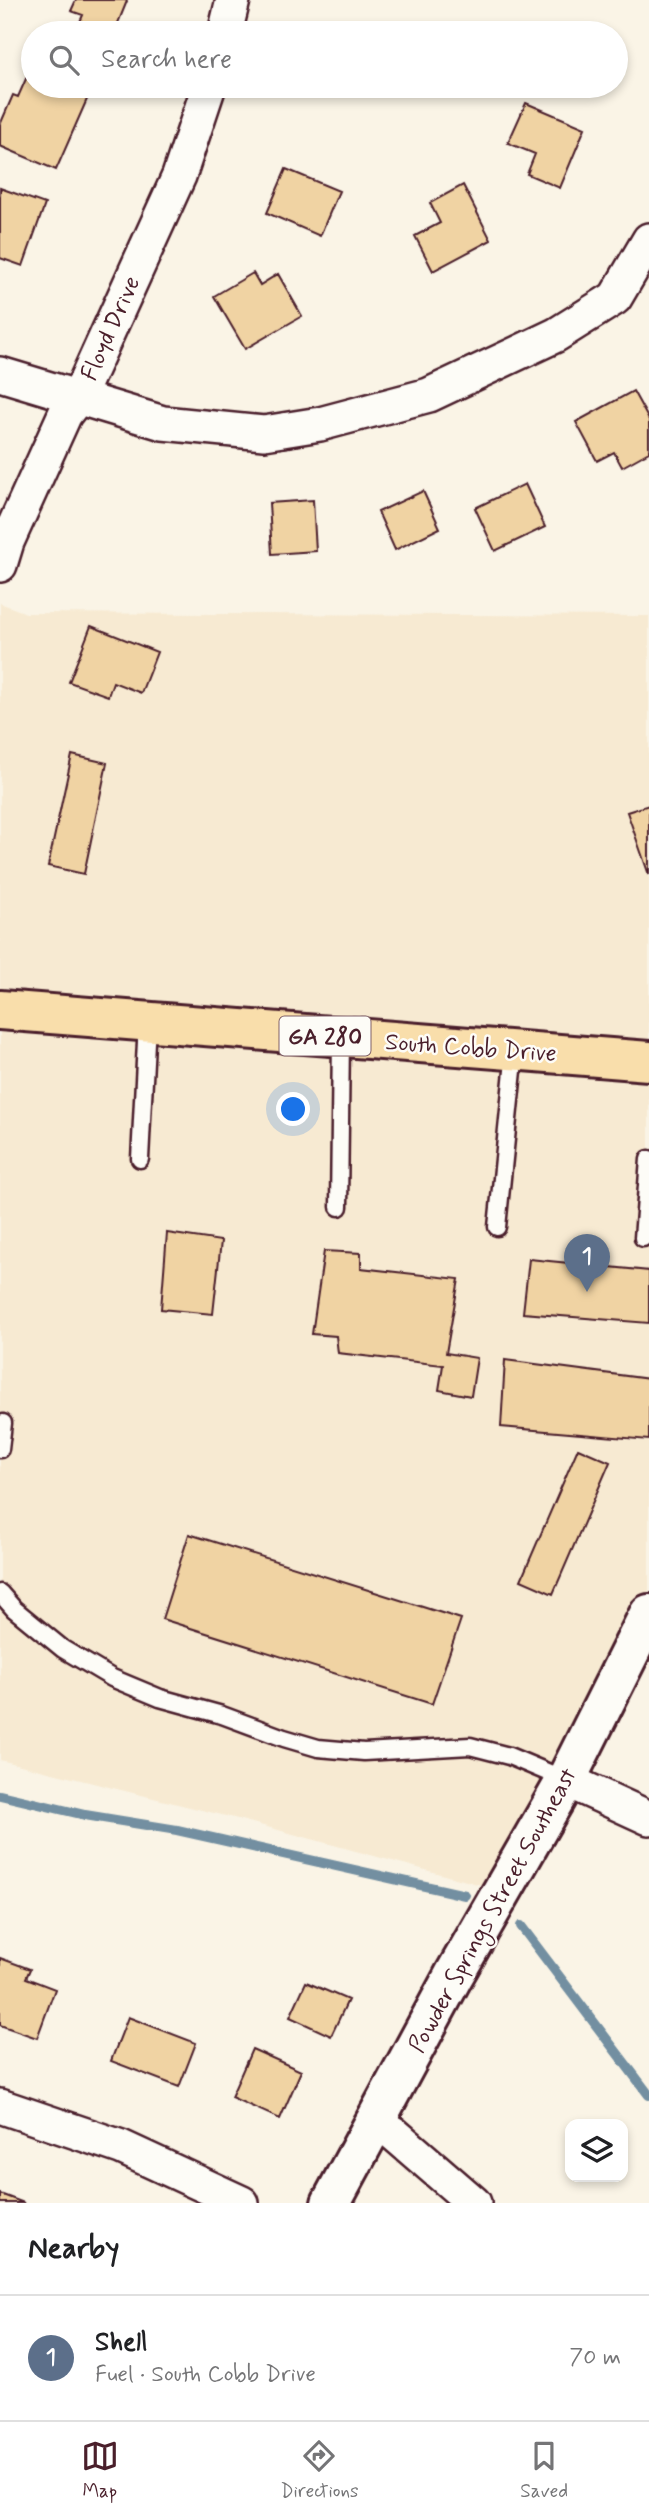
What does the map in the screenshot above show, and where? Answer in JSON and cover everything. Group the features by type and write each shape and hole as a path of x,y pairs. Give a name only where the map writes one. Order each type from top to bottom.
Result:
{"main road":[{"name":"South Cobb Drive","path":"0,1010 649,1061"}],"street":[{"path":"228,21 233,0"},
{"name":"Floyd Drive","path":"0,565 6,542 60,426 79,396 179,176 205,98"},
{"path":"0,374 163,423 264,433 320,424 429,395 556,335 615,298 649,240"},
{"name":"Powder Springs Street Southeast","path":"331,2203 454,1975 566,1780 649,1614"},
{"path":"566,1780 649,1818"},
{"path":"0,2106 121,2147 242,2203"},
{"path":"375,2122 393,2133 474,2203"}],"lane":[{"path":"140,1159 147,1022"},
{"path":"339,1207 341,1037"},
{"path":"497,1227 515,1051"},
{"path":"643,1238 649,1159"},
{"path":"0,1449 3,1423"},
{"path":"0,1593 14,1609 63,1649 112,1678 160,1698 222,1715 318,1748 364,1752 470,1746 509,1756 566,1780"}],"shaded area":[{"path":"0,603 26,613 649,616 649,1613 503,1891 234,1818 0,1760"}],"building":[{"path":"76,0 127,1 119,21 80,21 83,15 71,11"},
{"path":"21,90 21,98 88,98 56,170 0,146 0,125 13,95 18,97"},
{"path":"526,103 585,128 560,188 527,174 535,154 508,143"},
{"path":"286,169 339,191 320,236 267,213"},
{"path":"463,185 491,240 433,271 415,236 440,223 430,203"},
{"path":"0,188 45,204 23,266 0,258"},
{"path":"253,273 260,285 278,274 302,316 245,349 214,296"},
{"path":"633,391 649,420 649,452 622,467 614,452 597,461 576,422"},
{"path":"525,484 545,527 495,551 475,508"},
{"path":"423,491 440,528 395,550 378,512"},
{"path":"313,500 316,551 272,554 269,503"},
{"path":"91,626 157,652 141,693 113,682 108,696 69,682"},
{"path":"72,755 107,763 84,874 48,866"},
{"path":"649,805 649,875 627,812"},
{"path":"167,1233 221,1241 213,1314 161,1309"},
{"path":"324,1251 361,1253 361,1268 459,1279 446,1353 477,1358 471,1396 439,1390 443,1365 338,1353 336,1336 312,1334"},
{"path":"529,1259 649,1271 649,1323 523,1313"},
{"path":"505,1360 649,1379 649,1440 501,1427"},
{"path":"578,1448 610,1462 553,1594 521,1580"},
{"path":"189,1534 461,1619 432,1704 162,1619"},
{"path":"0,1958 30,1969 26,1978 55,1989 37,2038 0,2025"},
{"path":"306,1982 348,2000 331,2036 290,2017"},
{"path":"128,2017 196,2043 179,2087 111,2061"},
{"path":"252,2049 301,2071 280,2119 231,2097"},
{"path":"0,2194 24,2203 0,2203"}],"waterway":[{"path":"0,1795 85,1815 177,1830 465,1895"},
{"path":"521,1926 649,2095"}],"place":[{"name":"Shell","path":"587,1292"}]}
